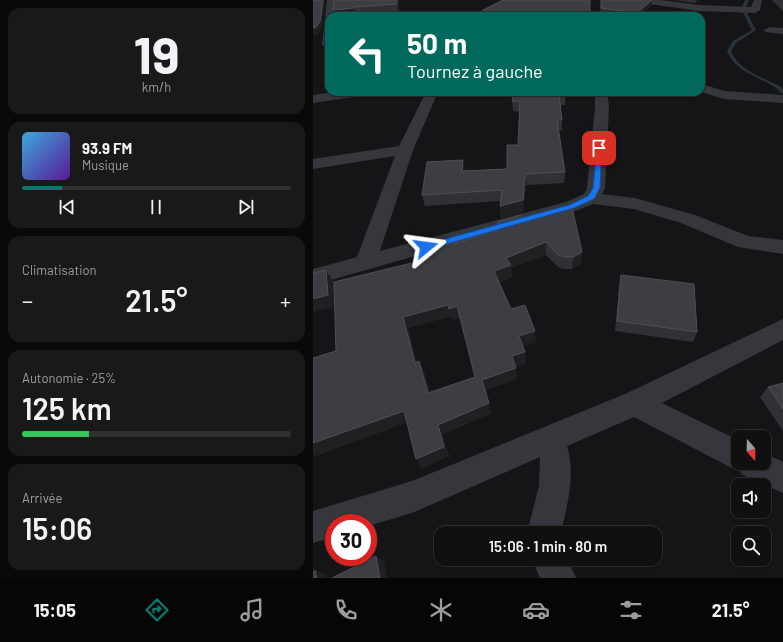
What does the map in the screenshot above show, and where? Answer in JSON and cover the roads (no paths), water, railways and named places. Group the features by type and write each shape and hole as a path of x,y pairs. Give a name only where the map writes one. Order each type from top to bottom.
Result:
{"street":[{"path":"330,12 331,0"},
{"path":"642,0 699,8 755,10 758,0"},
{"path":"769,30 783,31"},
{"path":"705,89 724,95 779,99"},
{"path":"313,98 329,96"},
{"path":"366,262 405,150 430,96"},
{"path":"591,198 596,188 602,107 601,96"},
{"path":"313,164 405,150"},
{"path":"313,277 572,206 591,198 635,204 688,219 745,242 783,247"},
{"path":"313,527 412,497 635,403 783,329"},
{"path":"635,403 731,452"},
{"path":"546,526 557,477 554,450 550,438"},
{"path":"766,470 783,478"},
{"path":"552,566 558,578"}],"waterway":[{"path":"747,0 743,9 754,30 734,42 729,51 736,63 750,73 779,88 783,93"}]}
